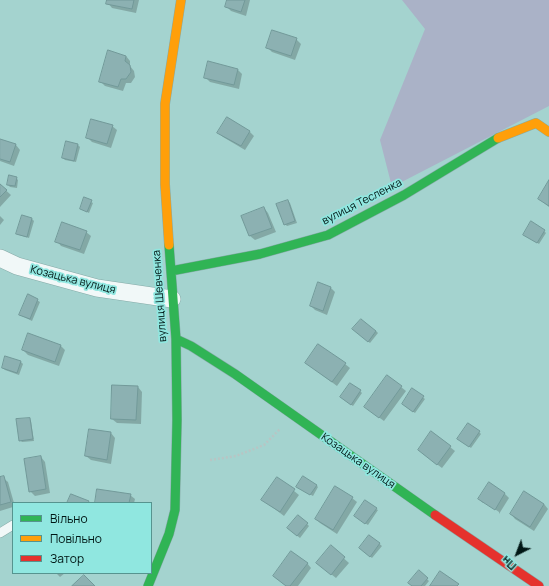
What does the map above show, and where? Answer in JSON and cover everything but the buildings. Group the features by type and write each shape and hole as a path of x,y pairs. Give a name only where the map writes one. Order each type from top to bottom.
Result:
{"street":[{"name":"вулиця Шевченка","path":"148,586 170,534 175,510 177,420 176,338 164,184 165,104 181,0"},
{"name":"вулиця Тесленка","path":"171,271 260,254 328,235 404,195 498,138 539,121 549,132"},
{"name":"Козацька вулиця","path":"0,258 17,266 97,288 172,299"},
{"name":"Козацька вулиця","path":"176,338 235,374 470,540 539,586"}],"lane":[{"path":"0,533 12,525"}],"path":[{"path":"210,460 236,456 264,445 284,425 291,413"}],"shaded area":[{"path":"402,0 549,0 549,106 392,187 380,140 425,29"}],"traffic: fast":[{"path":"171,271 260,254 328,235 404,195 498,138"},
{"path":"148,586 169,534 175,510 177,420 176,339 169,245"},
{"path":"176,339 191,346 235,374 435,515"}],"traffic: slow":[{"path":"169,245 165,184 165,104 181,0"},
{"path":"498,138 536,123 549,132"}],"traffic: jam":[{"path":"435,515 539,586"}]}
